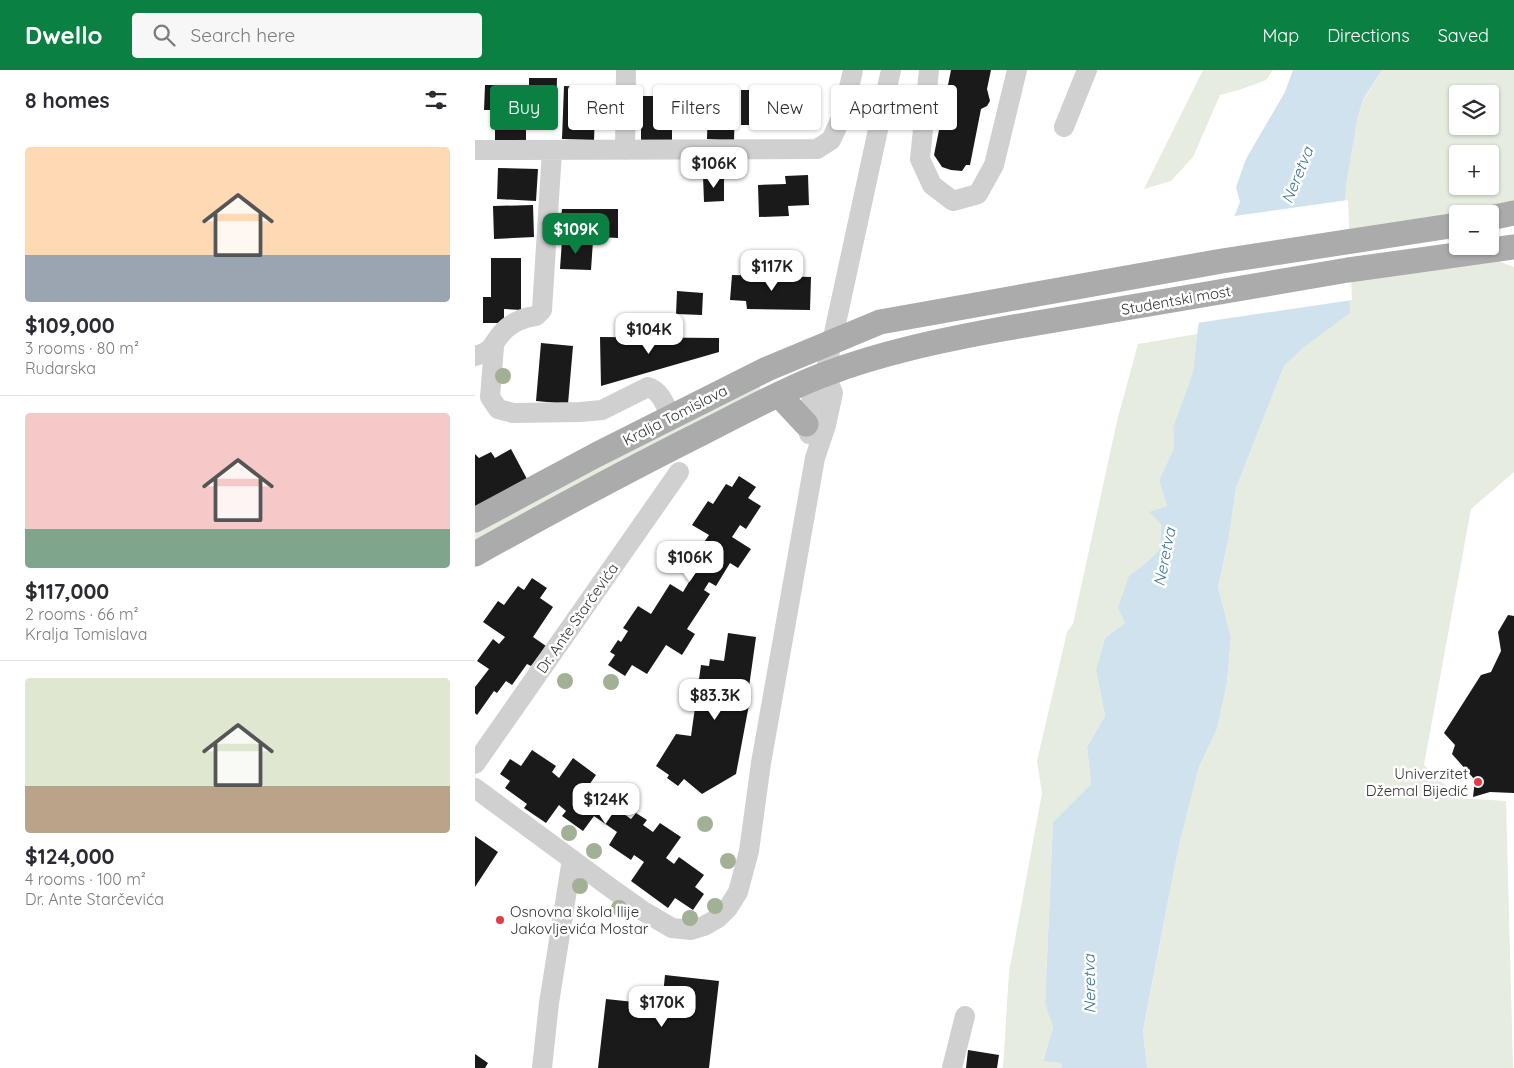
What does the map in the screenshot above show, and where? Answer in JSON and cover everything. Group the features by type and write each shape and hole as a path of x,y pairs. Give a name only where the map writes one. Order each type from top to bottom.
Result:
{"main road":[{"path":"1499,216 1514,213"},
{"name":"Studentski most","path":"880,322 1222,261 1449,226"},
{"name":"Studentski most","path":"879,358 964,336 1003,329 1348,270 1514,247"},
{"name":"Kralja Tomislava","path":"475,520 767,369 880,322"},
{"name":"Kralja Tomislava","path":"475,554 613,478 779,395 825,374 879,358"},
{"path":"779,395 806,424"}],"street":[{"path":"625,150 626,70"},
{"path":"475,150 817,149 831,140 843,114 853,70"},
{"path":"815,458 806,424 811,400 825,374 891,70"},
{"path":"929,70 920,159 932,185 953,201 978,194 994,164 1017,70"},
{"path":"1064,126 1087,70"},
{"path":"552,151 542,310 536,316 526,317 511,325 502,333 494,347 490,397 498,409 513,413 580,412 602,410 647,387 654,389 660,395 671,417"},
{"path":"475,356 494,347"},
{"path":"475,788 643,911 672,928 691,930 711,922 729,908 738,892 749,851 761,763 815,458 826,425 833,393 825,374"},
{"name":"Dr. Ante Starčevića","path":"475,764 679,472"},
{"path":"543,1068 549,1003 572,859"},
{"path":"952,1068 965,1016"}],"shaded area":[{"path":"1203,70 1273,70 1266,80 1220,95 1193,157 1171,181 1144,189"},
{"path":"1382,70 1514,70 1514,213 1499,213 1499,205 1449,205 1449,216 1346,242 1346,186 1358,116 1364,99"},
{"path":"1454,255 1483,255 1514,267 1514,472 1471,509 1424,765 1459,798 1506,801 1513,1068 1147,1068 1143,1032 1180,841 1199,767 1217,729 1227,683 1231,637 1218,587 1229,537 1236,488 1284,366 1304,347 1348,270"},
{"path":"1197,334 1193,372 1173,427 1174,448 1159,480 1167,506 1161,523 1160,549 1129,576 1125,623 1105,638 1096,670 1105,716 1087,747 1091,784 1053,822 1045,1003 1053,1027 1043,1060 1062,1063 1062,1068 1003,1068 1009,972 1042,793 1037,761 1067,632 1073,624 1117,421 1138,344"},
{"path":"760,382 760,396 475,545 475,531"}],"water":[{"name":"Neretva","path":"1293,70 1382,70 1364,98 1358,116 1346,186 1345,215 1350,313 1304,347 1284,366 1236,488 1229,537 1218,587 1231,637 1227,683 1217,729 1199,767 1180,841 1143,1031 1147,1068 1062,1068 1061,1063 1043,1061 1053,1027 1045,1004 1053,822 1091,784 1087,747 1105,716 1096,670 1105,638 1125,623 1118,607 1129,576 1160,549 1161,524 1149,512 1167,506 1159,480 1174,448 1173,427 1193,372 1197,334 1214,242 1223,222 1235,215 1240,202 1236,187 1246,159 1285,92"}],"pier":[{"path":"1348,200 1352,300 1197,323 1212,242 1221,220 1227,217"}],"building":[{"path":"951,70 991,70 987,89 990,101 987,106 981,109 970,165 966,165 962,171 942,167 934,155 939,130 957,130 957,85 948,85"},
{"path":"529,78 557,78 557,85 529,85"},
{"path":"485,85 490,85 490,110 484,110"},
{"path":"564,86 568,86 568,130 594,130 594,140 562,139"},
{"path":"741,90 749,90 749,125 741,125"},
{"path":"643,96 653,96 653,130 672,130 672,140 641,140 641,130 643,130"},
{"path":"495,130 526,130 526,143 495,144"},
{"path":"707,130 734,130 734,141 707,139"},
{"path":"498,168 538,169 536,201 497,199"},
{"path":"808,175 809,205 788,206 789,216 759,217 758,185 786,184 785,176"},
{"path":"703,176 724,176 724,201 704,202"},
{"path":"533,205 534,237 494,239 493,206"},
{"path":"562,209 618,209 618,238 559,235"},
{"path":"562,240 593,241 591,270 560,269"},
{"path":"491,258 521,258 521,310 504,309 504,323 483,323 483,297 491,297"},
{"path":"732,275 811,277 810,310 747,309 746,301 730,300"},
{"path":"677,291 703,293 702,315 676,314"},
{"path":"600,337 719,338 719,352 601,386"},
{"path":"541,343 573,346 568,404 536,401"},
{"path":"511,449 527,479 475,508 475,454 479,458 491,452 495,458"},
{"path":"739,476 756,487 748,498 761,506 746,529 740,525 732,537 751,549 738,568 730,563 716,586 709,582 704,590 710,594 687,629 695,634 682,655 666,645 647,674 632,665 625,676 608,665 615,655 610,652 618,640 621,642 628,631 623,628 638,606 651,614 670,584 683,592 695,572 682,565 697,542 702,545 709,535 692,525 708,501 713,504 726,484 732,487"},
{"path":"532,578 547,588 540,598 553,607 533,637 546,646 531,666 527,664 512,685 506,681 497,693 494,691 477,715 475,713 475,687 489,669 477,661 493,639 499,644 505,637 483,622 498,601 504,605 518,586 524,590"},
{"path":"1508,615 1514,616 1514,793 1490,792 1473,797 1475,780 1452,754 1455,745 1444,733 1481,675 1491,672 1501,651 1498,632"},
{"path":"728,633 756,637 748,694 751,694 736,774 702,794 684,779 678,786 667,778 669,775 656,766 676,734 691,736 701,665 709,666 710,659 724,661"},
{"path":"532,750 556,766 552,772 559,778 573,758 596,775 589,785 597,791 600,787 612,795 607,802 631,819 636,813 647,820 643,825 653,832 660,823 681,837 666,858 674,864 679,857 704,875 695,887 704,894 693,910 675,898 668,908 631,881 644,862 634,855 631,860 609,845 617,832 594,816 583,831 562,816 566,811 559,805 546,823 524,808 527,804 505,788 510,781 500,774 510,759 521,766"},
{"path":"475,836 498,852 475,887"},
{"path":"665,975 719,981 709,1068 598,1068 606,999 662,1005"},
{"path":"968,1050 999,1055 997,1068 966,1068"},
{"path":"475,1054 488,1063 485,1068 475,1068"}],"place":[{"name":"Univerzitet Džemal Bijedić","path":"1478,782"},
{"name":"Osnovna škola Ilije Jakovljevića Mostar","path":"500,920"}]}
